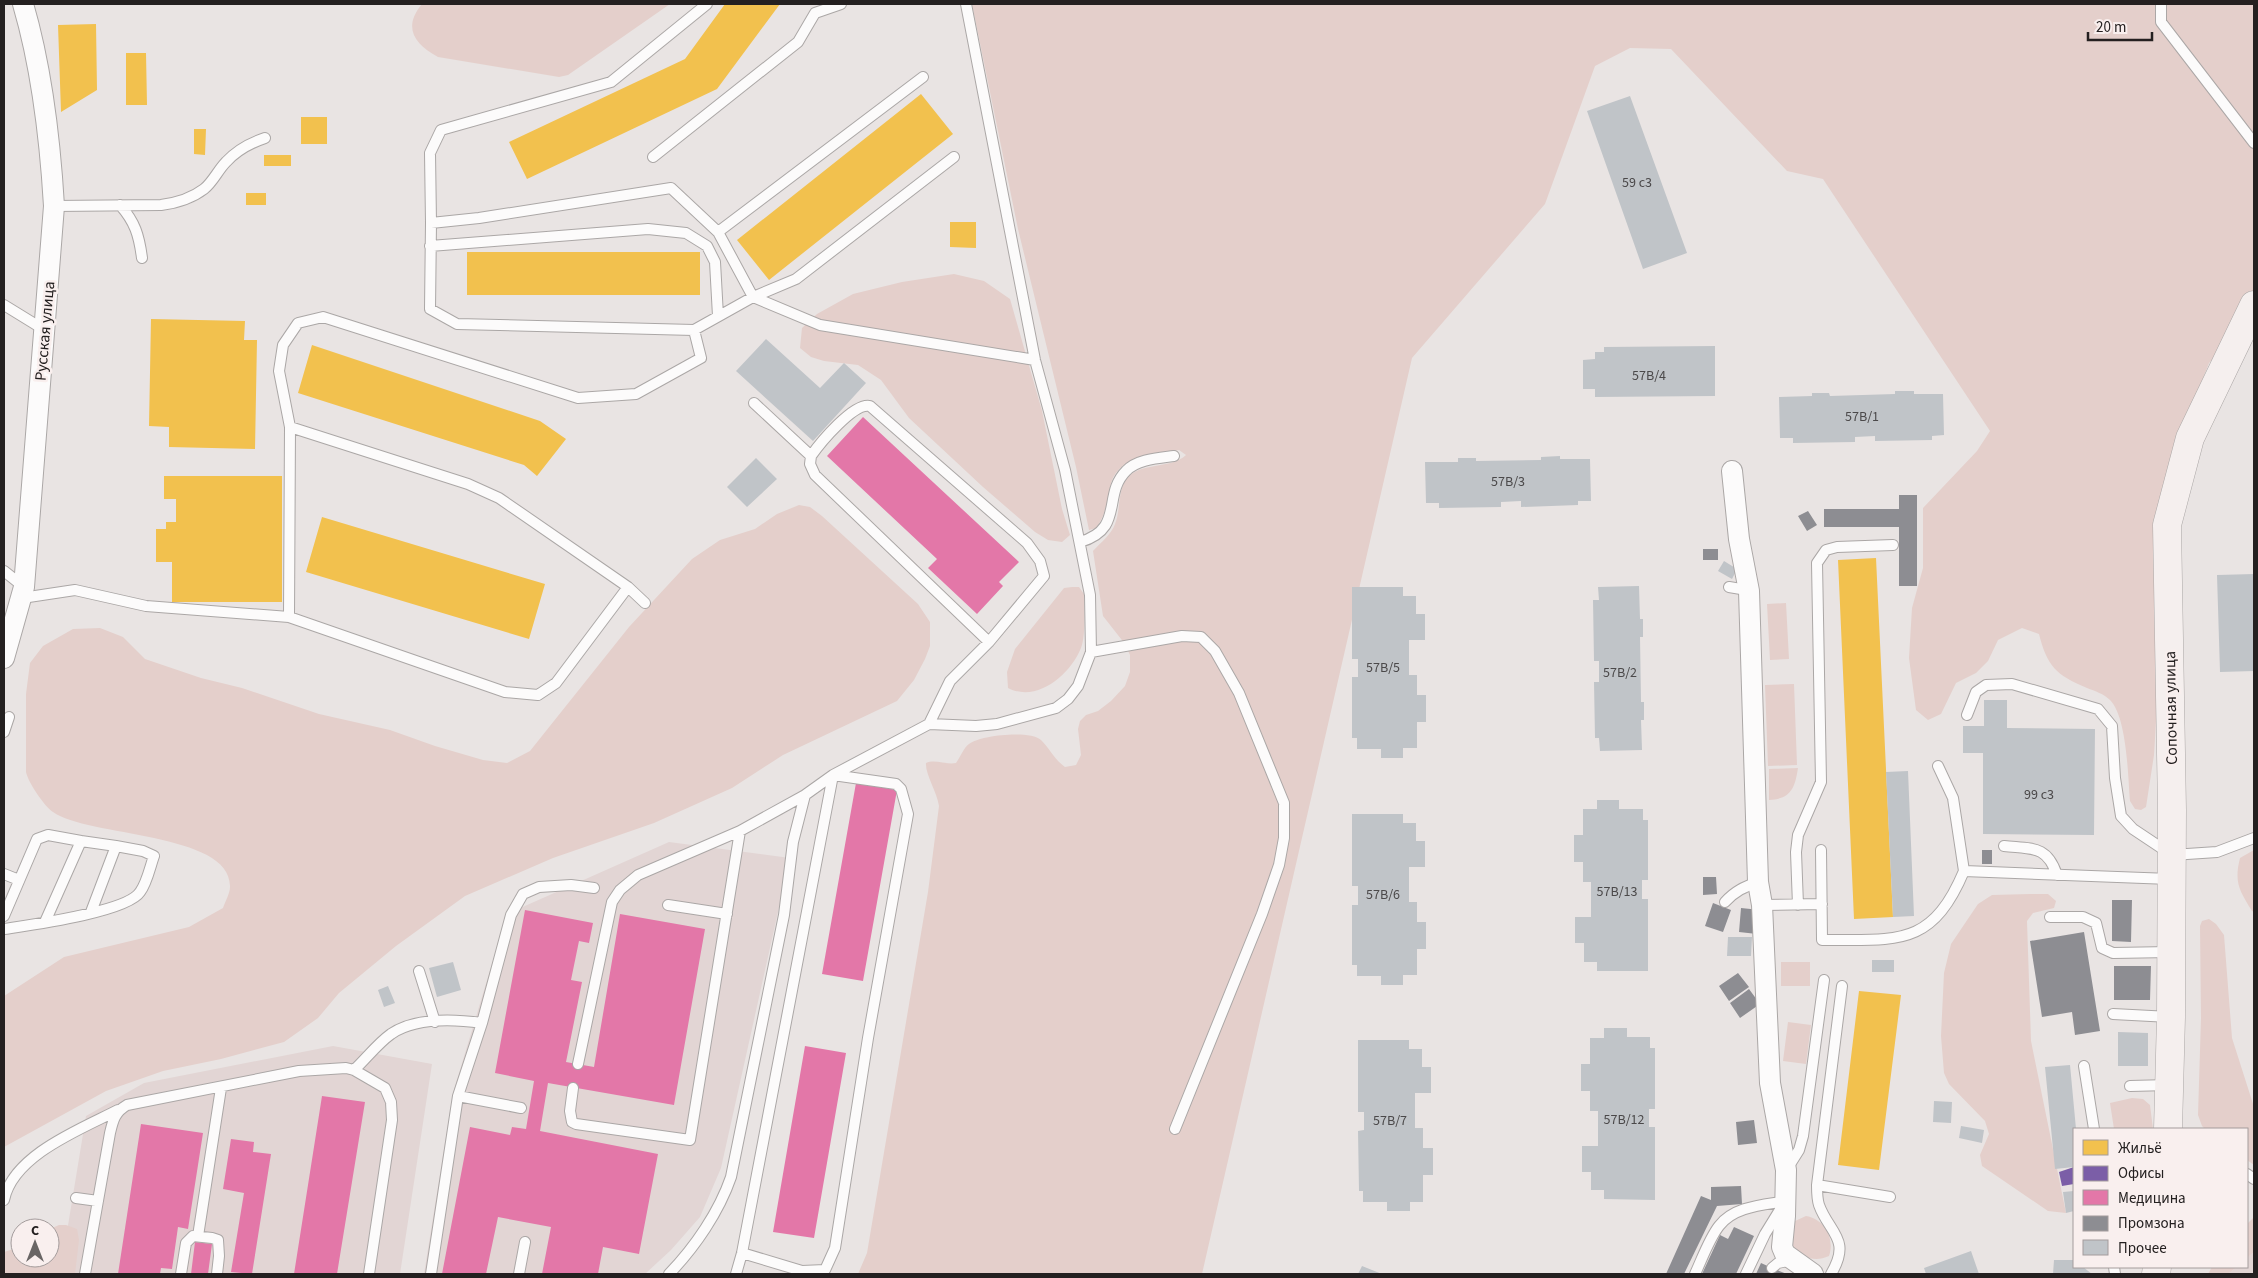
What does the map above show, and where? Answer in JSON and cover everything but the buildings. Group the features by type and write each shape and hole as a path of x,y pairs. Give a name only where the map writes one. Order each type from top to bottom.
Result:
{"main road":[{"name":"Сопочная улица","path":"2171,1123 2169,1085 2172,867 2167,525 2190,438 2254,305"}],"street":[{"name":"Русская улица","path":"4,658 23,592 54,206 51,146 31,31 23,4"},
{"path":"1732,471 1739,539 1750,600 1758,882 1762,905 1770,1083 1786,1170 1786,1201 1782,1247 1784,1254 1813,1274"}],"lane":[{"path":"708,4 611,82 441,130 430,152 430,309 457,324 694,330 754,297 796,279 954,157"},
{"path":"653,157 798,42 821,4"},
{"path":"815,13 841,4"},
{"path":"578,1064 612,902 620,890 638,875 740,830 804,795 833,775 929,724 976,726 997,724 1056,708 1068,700 1078,686 1091,652 1090,595 1080,542 1065,470 1035,360 966,4"},
{"path":"2161,4 2161,22 2254,142"},
{"path":"718,232 923,77"},
{"path":"54,206 160,205 193,196 205,188 227,160 247,144 265,138"},
{"path":"430,223 478,218 671,188 718,232 754,297 820,325 1035,360"},
{"path":"120,205 131,218 139,238 142,258"},
{"path":"430,246 648,229 686,233 707,246 714,262 718,316"},
{"path":"4,305 43,329"},
{"path":"289,617 290,427 279,371 283,345 298,323 323,318 578,398 636,394 701,358 694,330"},
{"path":"754,403 811,456"},
{"path":"929,724 950,681 989,642 1044,576 1040,561 1027,543 870,406 865,404 852,412 811,456 810,464 815,475 989,642"},
{"path":"290,427 468,484 499,498 628,587 645,602"},
{"path":"1080,542 1096,536 1103,529 1112,507 1115,491 1126,470 1148,460 1174,456"},
{"path":"1798,905 1796,852 1798,835 1822,782 1817,563 1826,550 1837,547 1893,545"},
{"path":"4,571 23,592 75,590 146,606 289,617 505,692 538,695 556,682 628,587"},
{"path":"1729,587 1747,590 1750,600"},
{"path":"1091,652 1182,636 1201,637 1215,651 1239,693 1284,803 1284,838 1279,865 1262,914 1175,1129"},
{"path":"1967,715 1976,692 1986,685 2012,684 2098,709 2112,726 2115,778 2121,816 2172,867"},
{"path":"4,732 9,717"},
{"path":"1821,850 1822,940 1898,939 1920,930 1938,916 1955,893 1964,871 1954,798 1938,766"},
{"path":"736,1274 742,1253 833,775"},
{"path":"742,1253 802,1271 825,1270 835,1248 868,1038 908,814 902,789 896,784 833,775"},
{"path":"672,1273 707,1226 719,1206 731,1177 784,915 793,842 804,795"},
{"path":"573,1088 570,1117 572,1122 576,1124 690,1140 740,830"},
{"path":"4,916 37,839 48,835 144,851 154,856 140,893 129,902 45,922 4,929"},
{"path":"1964,871 2057,875 2172,867 2254,838"},
{"path":"45,922 81,841"},
{"path":"91,912 116,846"},
{"path":"2004,846 2045,852 2051,858 2057,875"},
{"path":"4,874 19,880"},
{"path":"1725,902 1742,887 1758,882"},
{"path":"431,1274 458,1096 482,1023 511,915 523,894 539,887 571,885 594,888"},
{"path":"1762,905 1822,904"},
{"path":"668,905 727,914"},
{"path":"2050,917 2084,916 2096,922 2102,948 2113,953 2171,952"},
{"path":"419,971 435,1022"},
{"path":"1786,1170 1799,1150 1803,1136 1824,980"},
{"path":"1831,1274 1838,1255 1838,1236 1819,1205 1816,1185 1842,986"},
{"path":"2113,1014 2171,1017"},
{"path":"354,1070 389,1035 406,1026 456,1020 482,1023"},
{"path":"2084,1066 2094,1128"},
{"path":"4,1200 5,1194 20,1171 46,1148 127,1105 221,1088 299,1071 330,1068 354,1070 385,1088 391,1102 392,1120 369,1274"},
{"path":"2130,1086 2169,1085"},
{"path":"198,1236 221,1088"},
{"path":"458,1096 520,1108"},
{"path":"85,1274 111,1126 119,1110"},
{"path":"1816,1185 1890,1197"},
{"path":"76,1198 98,1201"},
{"path":"1695,1274 1718,1226 1731,1214 1786,1201"},
{"path":"1746,1274 1765,1234 1786,1201"},
{"path":"181,1274 186,1243 189,1238 198,1236 218,1240 217,1274"},
{"path":"519,1274 526,1242"},
{"path":"1772,1268 1778,1263 1792,1260"}],"shaded area":[{"path":"422,4 670,4 568,75 559,77 438,57 423,47 414,35 413,21"},
{"path":"972,4 2254,4 2254,322 2242,328 2209,363 2177,445 2153,540 2159,672 2154,755 2146,807 2141,810 2135,809 2130,801 2126,748 2116,708 2105,696 2060,674 2050,662 2039,634 2022,628 1998,640 1988,661 1976,673 1956,683 1941,714 1928,720 1916,710 1909,658 1912,608 1923,568 1923,508 1977,451 1990,431 1823,179 1787,171 1671,49 1630,48 1595,66 1545,204 1412,358 1202,1274 858,1274 867,1253 928,892 939,806 927,772 926,763 956,763 967,745 975,741 994,736 1017,734 1041,740 1065,767 1076,765 1081,755 1078,729 1080,721 1086,715 1098,711 1111,701 1125,686 1130,672 1130,655 1125,644 1103,616 1093,551 1113,528 1117,518 1121,492 1129,476 1143,469 1173,462 1186,455 1179,450 1147,455 1127,463 1119,469 1113,477 1102,519 1096,528 1089,530 1076,467 1018,229"},
{"path":"954,274 984,281 1010,299 1042,411 1062,509 1070,535 1062,542 1048,540 1035,532 983,487 909,418 881,380 858,365 824,361 811,357 800,348 802,328 817,314 853,294 902,282"},
{"path":"799,505 810,507 822,516 918,604 930,622 930,646 925,659 914,680 897,701 783,755 732,788 654,823 553,858 465,896 396,946 339,993 318,1018 284,1042 221,1059 163,1071 106,1091 4,1147 4,996 64,957 189,927 223,908 230,887 224,869 208,856 184,846 155,838 95,827 70,820 53,812 41,799 26,772 26,694 30,663 43,646 73,629 100,628 123,637 145,659 201,678 242,688 319,714 390,730 483,760 507,763 530,751 629,627 692,559 720,540 755,529 777,514"},
{"path":"1079,587 1084,594 1084,636 1076,658 1061,676 1041,689 1019,692 1008,688 1007,672 1015,649 1064,588"},
{"path":"1786,603 1789,659 1770,660 1767,604"},
{"path":"1794,684 1797,765 1768,766 1765,685"},
{"path":"1798,768 1791,791 1787,795 1769,800 1769,769"},
{"path":"669,842 790,858 721,1168 700,1217 671,1250 645,1274 424,1274 453,1093 507,914"},
{"path":"2254,850 2254,912 2239,886 2238,866 2240,858"},
{"path":"2048,894 2056,901 2054,908 2033,913 2027,921 2031,1041 2066,1213 2048,1211 1982,1166 1980,1155 1989,1134 1985,1121 1949,1084 1944,1073 1941,1036 1944,973 1951,944 1978,904 1992,895"},
{"path":"2209,919 2216,924 2224,935 2232,1038 2254,1107 2254,1165 2248,1161 2248,1128 2204,1128 2198,1115 2201,1018 2200,926 2202,921"},
{"path":"1781,962 1810,962 1810,986 1781,986"},
{"path":"1788,1022 1811,1025 1806,1064 1783,1061"},
{"path":"333,1046 432,1064 400,1274 60,1274 86,1116 144,1083"},
{"path":"2132,1098 2143,1099 2150,1105 2153,1128 2114,1128 2110,1103"},
{"path":"1806,1216 1818,1221 1827,1231 1831,1243 1829,1256 1818,1259 1809,1258 1800,1254 1792,1247 1793,1222"},
{"path":"2254,1217 2254,1252 2248,1257 2248,1223"},
{"path":"60,1225 77,1229 79,1240 75,1274 4,1274 4,1252 10,1250 10,1268 60,1268"},
{"path":"2254,1252 2254,1274 2228,1274 2236,1268 2248,1268 2248,1257"},
{"path":"2211,1268 2236,1268 2228,1274 2208,1274"}]}
